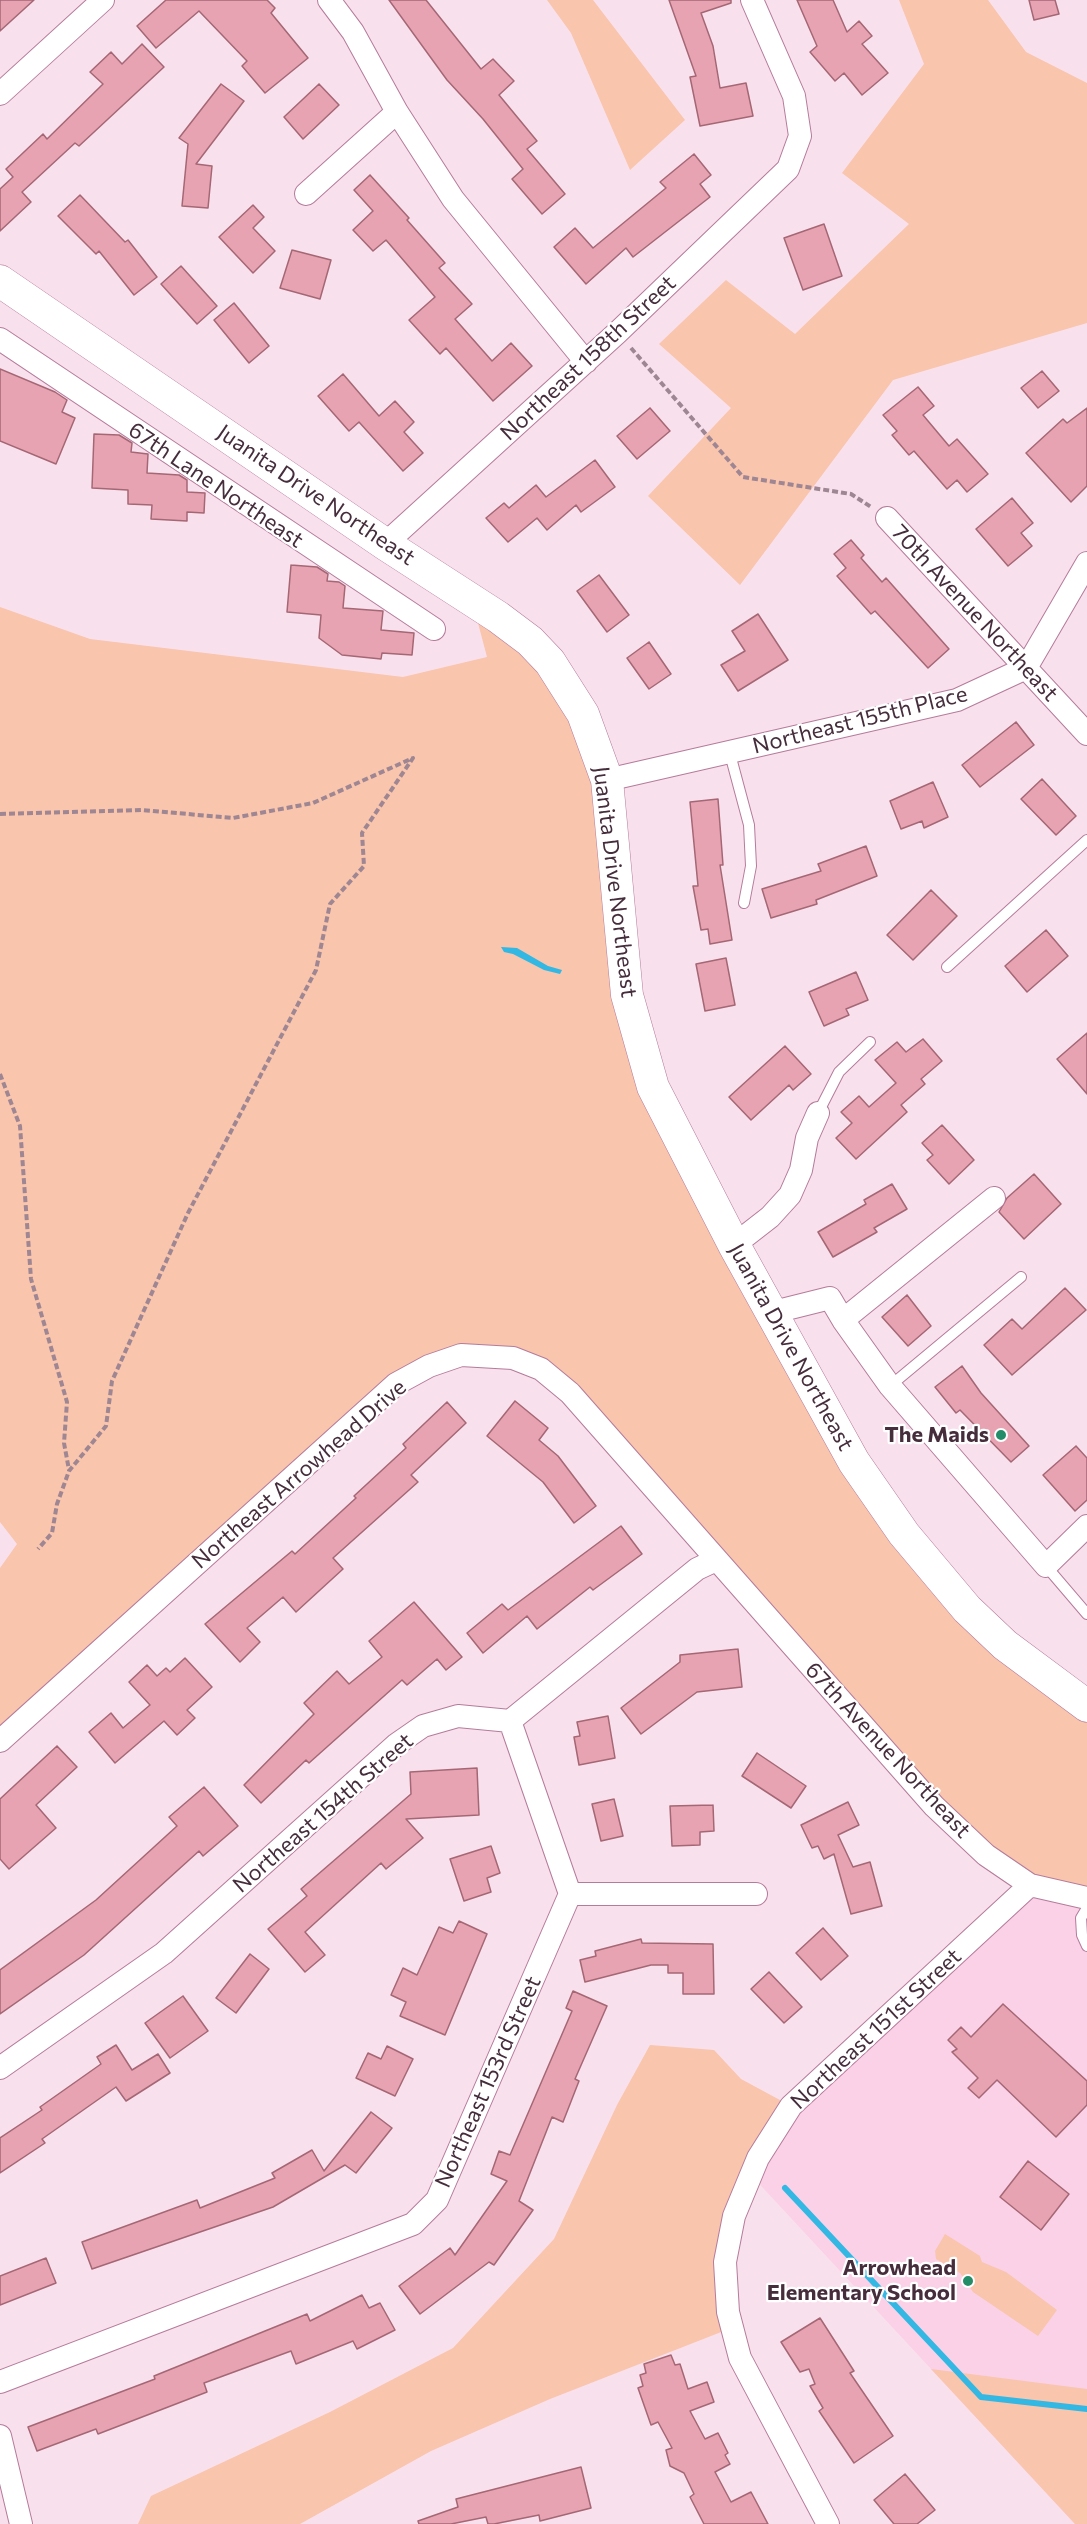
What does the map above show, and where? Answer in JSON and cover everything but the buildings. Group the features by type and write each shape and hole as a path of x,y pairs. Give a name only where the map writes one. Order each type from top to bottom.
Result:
{"main road":[{"name":"Juanita Drive Northeast","path":"0,281 386,544 498,616 530,641 550,662 584,714 607,780 627,995 653,1087 734,1245 854,1461 904,1534 967,1609 1046,1678 1087,1706"}],"street":[{"path":"0,94 103,0"},
{"path":"329,0 353,32 398,112 453,199 586,362"},
{"name":"Northeast 158th Street","path":"386,544 586,362 788,169 800,136 794,96 752,0"},
{"path":"306,194 398,112"},
{"name":"67th Lane Northeast","path":"0,339 434,629"},
{"name":"70th Avenue Northeast","path":"886,518 1087,734"},
{"path":"1026,668 1087,563"},
{"name":"Northeast 155th Place","path":"607,780 730,754 957,700 1026,668"},
{"path":"734,1245 770,1217 790,1195 801,1170 807,1138 818,1113"},
{"path":"843,1320 994,1198"},
{"path":"770,1313 831,1298 843,1320 890,1386 1046,1566 1087,1526"},
{"name":"Northeast Arrowhead Drive","path":"0,1741 396,1384 429,1366 460,1355 513,1358 541,1369 570,1393 716,1560"},
{"path":"716,1560 697,1569 510,1721 570,1894 756,1894"},
{"name":"67th Avenue Northeast","path":"716,1560 934,1806 986,1855 1030,1885 1087,1898"},
{"name":"Northeast 154th Street","path":"0,2068 164,1953 397,1744 423,1726 458,1716 510,1721"},
{"name":"Northeast 151st Street","path":"828,2524 740,2358 728,2312 725,2262 734,2216 758,2158 791,2106 1030,1885"},
{"name":"Northeast 153rd Street","path":"0,2382 413,2224 437,2200 570,1894"},
{"path":"0,2436 21,2524"}],"lane":[{"path":"730,754 749,825 751,866 744,903"},
{"path":"947,967 1087,840"},
{"path":"818,1113 838,1072 870,1042"},
{"path":"890,1386 1021,1277"},
{"path":"1046,1566 1087,1614"},
{"path":"1087,1908 1081,1918 1082,1935 1087,1946"}],"path":[{"path":"629,345 743,477 851,494 886,518"},
{"path":"0,814 142,810 233,818 313,803 413,758 362,833 364,866 330,904 316,970 188,1213 112,1381 106,1426 69,1471 57,1504 52,1533 38,1549"},
{"path":"0,1074 20,1126 31,1279 67,1402 64,1443 69,1471"}],"shaded area":[{"path":"547,0 593,0 685,120 630,170 571,33"},
{"path":"899,0 988,0 1026,52 1087,83 1087,323 893,380 740,585 648,496 731,408 659,344 726,280 795,334 909,224 842,173 924,64"},
{"path":"469,589 586,696 659,1082 910,1528 1046,1676 1087,1704 1087,1898 986,1855 570,1393 513,1358 429,1366 0,1741 0,1568 17,1544 0,1522 0,607 90,639 403,677 487,657"},
{"name":"Arrowhead Elementary School","path":"1030,1882 1087,1898 1087,2524 1075,2524 751,2175 792,2107"},
{"path":"650,2045 714,2050 741,2079 791,2106 734,2216 734,2327 550,2399 431,2451 300,2524 138,2524 151,2496 330,2412 453,2348 554,2239 617,2105"},
{"path":"945,2234 980,2256 982,2262 1006,2272 1057,2310 1038,2336 973,2292 960,2273 936,2259 935,2251"},
{"path":"931,2369 1087,2389 1087,2524 1075,2524"}],"water":[{"path":"501,947 517,948 548,966 562,970 560,974 544,970 513,954 504,952"}],"waterway":[{"path":"785,2188 981,2397 1087,2409"}],"place":[{"name":"The Maids","path":"1001,1435"},
{"name":"Arrowhead Elementary School","path":"968,2281"}]}
